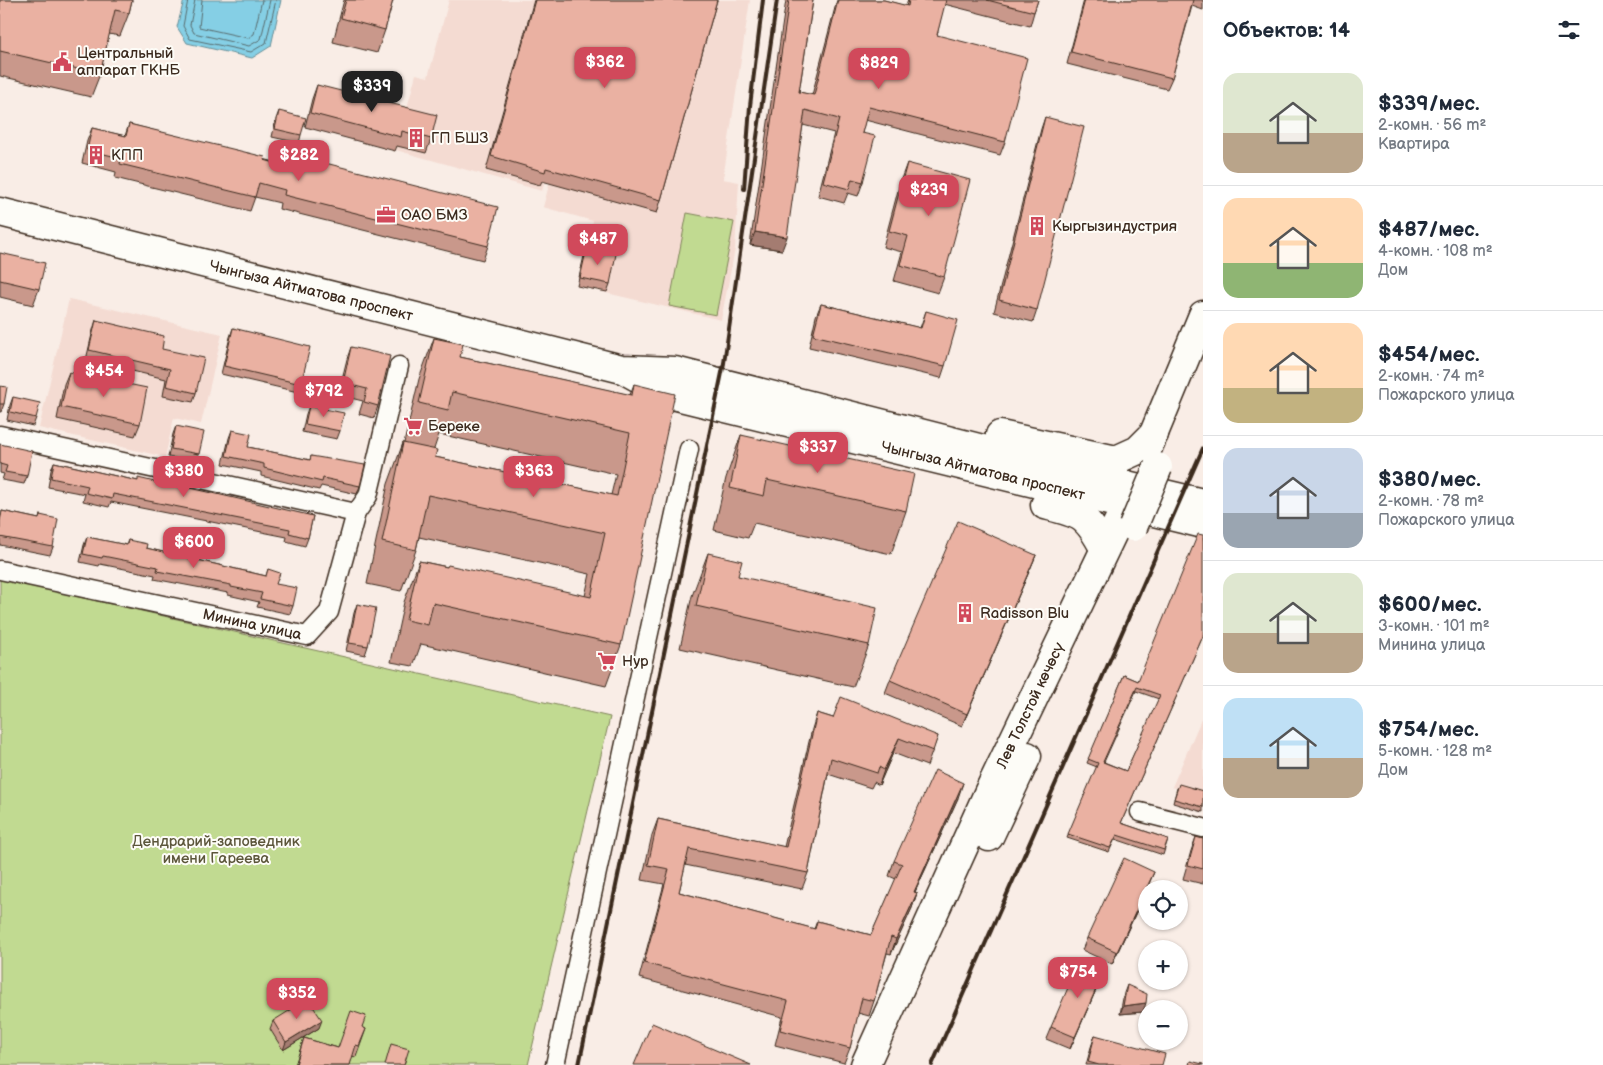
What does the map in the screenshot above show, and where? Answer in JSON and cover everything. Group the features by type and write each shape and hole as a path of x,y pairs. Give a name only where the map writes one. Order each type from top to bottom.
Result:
{"main road":[{"name":"Чынгыза Айтматова проспект","path":"0,212 622,369 675,371 740,400 1203,524"},
{"name":"Лев Толстой көчөсү","path":"1150,465 1154,434 1203,315"},
{"name":"Лев Толстой көчөсү","path":"883,1065 1150,465 1203,360"},
{"path":"740,400 793,390 1116,460 1138,450 1154,434"},
{"name":"Чынгыза Айтматова проспект","path":"740,400 1203,503"},
{"path":"740,400 773,432 832,451 1080,515 1094,528 1104,548"},
{"name":"Лев Толстой көчөсү","path":"865,1065 989,791 1104,548 1125,524"}],"street":[{"name":"Минина улица","path":"0,570 307,636 328,612 356,513 368,496 399,366"},
{"path":"0,435 356,513"},
{"path":"555,1065 689,449"},
{"path":"1140,812 1203,828"}],"shaded area":[{"path":"449,0 594,0 542,191 396,150 416,74 428,77"},
{"path":"600,0 750,0 723,179 739,182 735,249 721,320 577,286 593,221 543,207"},
{"path":"69,299 222,334 201,424 174,418 165,457 39,428"},
{"path":"1203,715 1203,795 1172,787"}],"green space":[{"path":"687,213 734,222 716,315 669,306"},
{"name":"Дендрарий-заповедник имени Гареева","path":"0,579 610,717 528,1065 0,1065"}],"water":[{"path":"184,0 281,0 271,46 252,58 187,43 177,27"}],"building":[{"name":"Центральный аппарат ГКНБ","path":"0,0 132,0 129,13 115,10 100,74 0,51"},
{"path":"346,0 393,0 385,30 341,18"},
{"path":"535,0 717,0 661,200 546,168 545,172 491,156"},
{"path":"789,0 813,0 799,92 814,95 838,0 884,0 908,6 909,0 946,0 937,35 1027,58 1005,142 869,107 862,133 875,136 863,182 852,179 849,189 823,182 839,119 805,110 787,237 755,232"},
{"path":"987,0 1038,0 1034,12"},
{"path":"1085,0 1193,0 1172,78 1071,52"},
{"path":"317,85 437,115 431,139 402,131 401,137 310,113"},
{"path":"279,111 306,118 301,135 275,129"},
{"name":"Кыргызиндустрия","path":"1045,117 1084,127 1037,310 999,300"},
{"path":"129,124 265,157 264,160 291,167 294,155 498,207 488,246 284,195 285,190 259,183 255,197 120,164 121,158 87,150 92,128 126,136"},
{"path":"907,163 970,180 944,277 900,265 908,236 889,231"},
{"path":"587,247 616,254 610,284 580,278"},
{"path":"0,253 45,263 39,289 0,280"},
{"path":"821,304 921,328 926,311 958,320 945,366 813,335"},
{"path":"96,320 164,336 162,349 204,358 196,393 166,386 170,369 89,350"},
{"path":"233,328 310,347 301,384 224,366"},
{"path":"434,338 463,344 460,357 632,395 634,384 675,394 621,645 433,603 428,625 406,620 419,561 447,567 448,565 591,597 605,533 428,495 416,550 382,542 403,443 437,450 435,457 617,496 630,433 452,392 448,410 419,403"},
{"path":"351,347 390,356 378,406 364,402 367,389 343,383"},
{"path":"69,372 147,388 140,424 61,407"},
{"path":"0,386 7,387 4,404 0,404"},
{"path":"13,397 40,403 36,418 10,412"},
{"path":"309,406 344,413 340,431 305,424"},
{"path":"176,426 204,432 199,454 171,449"},
{"path":"232,430 251,434 248,447 310,460 311,456 365,465 360,486 323,478 322,482 264,468 264,464 226,456"},
{"path":"741,435 914,474 906,511 767,480 764,496 730,488"},
{"path":"0,444 32,451 27,476 5,472 7,466 0,464"},
{"path":"54,462 138,481 138,478 172,486 173,484 313,516 308,538 289,533 290,529 113,494 112,499 86,493 88,486 51,478"},
{"path":"2,511 39,519 40,515 58,519 53,547 0,537"},
{"name":"Radisson Blu","path":"958,521 1036,555 967,714 890,680"},
{"path":"1198,534 1203,535 1203,636 1121,823 1168,839 1164,850 1117,835 1110,848 1068,834 1098,763 1088,759 1124,675 1138,681","holes":["1137,687 1160,695 1126,771 1103,762"]},
{"path":"87,537 127,545 128,540 147,544 146,548 266,576 268,569 280,573 276,584 297,588 293,606 260,599 262,593 231,587 231,585 157,571 158,567 83,554"},
{"path":"708,553 742,561 738,576 877,608 869,645 696,606"},
{"path":"357,604 376,608 368,646 349,643"},
{"path":"841,697 938,736 933,751 899,738 884,770 879,767 877,773 831,758 808,873 689,849 679,892 815,929 817,921 871,935 902,864 894,861 935,770 963,783 914,892 917,893 896,939 891,937 874,1001 862,998 850,1048 780,1030 788,1001 644,963 669,869 648,865 658,819 786,847 817,713 833,718"},
{"path":"1179,784 1203,791 1203,807 1174,799"},
{"path":"1196,837 1203,839 1203,869 1188,865"},
{"path":"1124,858 1154,872 1150,880 1138,880 1138,907 1117,952 1087,938"},
{"path":"1080,960 1104,971 1075,1037 1051,1027"},
{"path":"1127,985 1147,994 1146,1000 1138,1000 1138,1004 1123,1006"},
{"path":"308,999 322,1020 286,1042 273,1021"},
{"path":"351,1011 366,1016 362,1027 366,1029 359,1046 356,1045 350,1065 296,1064 304,1038 338,1048"},
{"path":"652,1023 751,1065 634,1065"},
{"path":"1095,1035 1138,1047 1138,1050 1150,1050 1165,1054 1162,1065 1099,1065 1088,1062"},
{"path":"391,1044 409,1049 404,1065 385,1065"},
{"path":"1190,1061 1203,1064 1203,1065 1189,1065"}],"railway":[{"path":"744,189 750,106 763,0"},
{"path":"579,1065 724,363 777,0"},
{"path":"932,1065 1203,448"}],"place":[{"name":"Центральный аппарат ГКНБ","path":"62,62"},
{"name":"ГП БШЗ","path":"416,138"},
{"name":"КПП","path":"96,155"},
{"name":"ОАО БМЗ","path":"386,215"},
{"name":"Кыргызиндустрия","path":"1037,226"},
{"name":"Береке","path":"413,426"},
{"name":"Radisson Blu","path":"965,613"},
{"name":"Нур","path":"607,661"}]}
